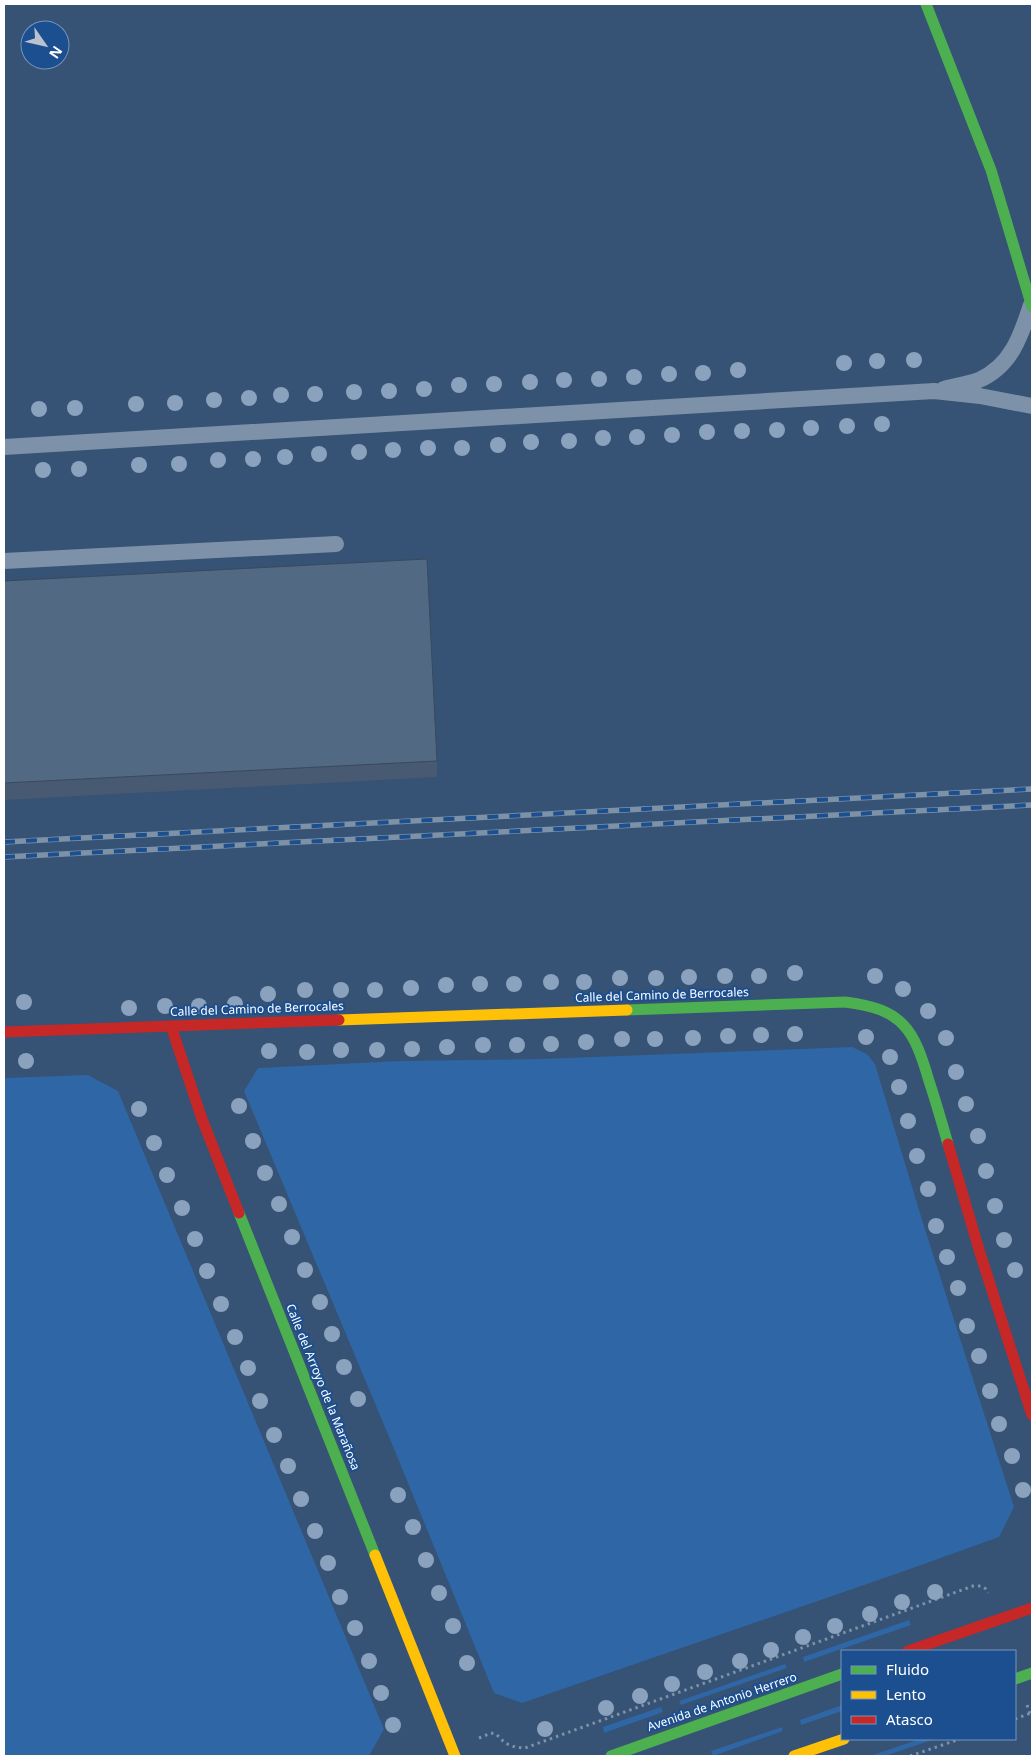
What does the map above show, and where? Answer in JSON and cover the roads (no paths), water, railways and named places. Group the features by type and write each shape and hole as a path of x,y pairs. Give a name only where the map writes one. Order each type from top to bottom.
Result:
{"street":[{"path":"926,4 991,170 1032,306"},
{"name":"Calle del Camino de Berrocales","path":"4,1032 845,1002 859,1003 877,1008 893,1016 910,1031 920,1050 980,1253 1032,1415"},
{"name":"Calle del Arroyo de la Marañosa","path":"171,1026 202,1119 454,1753"},
{"path":"911,1650 1032,1608"},
{"path":"1016,1679 1032,1673"},
{"name":"Avenida de Antonio Herrero","path":"611,1756 841,1674"},
{"path":"794,1756 841,1740"}],"lane":[{"path":"934,391 979,379 1003,364 1020,340 1032,306"},
{"path":"4,447 934,391 980,396 1032,406"},
{"path":"4,561 336,544"}],"railway":[{"path":"4,842 1032,789"},
{"path":"4,857 1032,805"}]}
